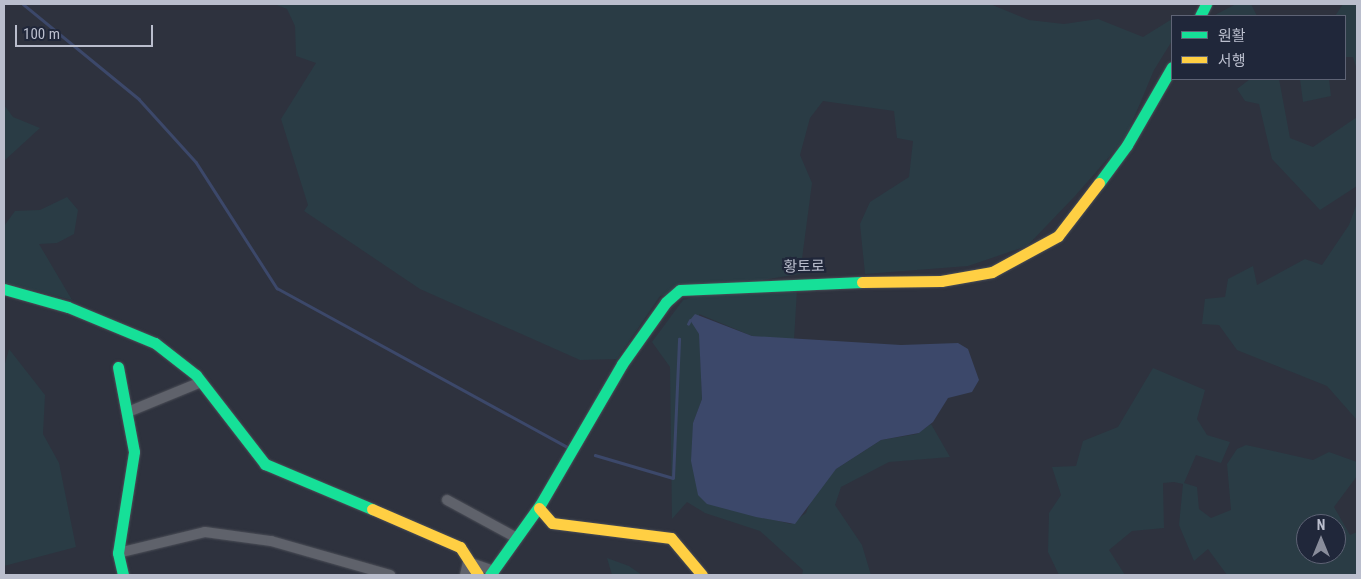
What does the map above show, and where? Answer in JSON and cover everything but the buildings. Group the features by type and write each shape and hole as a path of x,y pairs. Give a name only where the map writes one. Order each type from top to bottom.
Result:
{"street":[{"name":"황토로","path":"492,573 538,508 622,364 666,302 680,290 815,282 941,280 992,272 1058,236 1127,145 1171,69"},
{"path":"4,289 68,307 155,343 201,382 265,464 460,547 478,575"},
{"path":"118,367 128,412 134,452 118,553 123,575"},
{"path":"128,412 201,382"},
{"path":"447,500 517,538"},
{"path":"538,508 552,524 670,538 702,575"},
{"path":"118,553 205,532 271,541 390,575"},
{"path":"468,562 492,573"},
{"path":"466,575 468,562"}],"shaded area":[{"path":"274,4 990,4 1029,20 1064,24 1098,19 1143,37 1171,20 1171,43 1154,70 1125,139 1074,197 1027,246 968,266 865,274 860,224 870,202 909,177 913,141 897,138 894,111 823,101 810,118 800,155 812,183 800,274 660,296 617,359 580,360 420,289 304,211 308,205 281,119 316,63 296,56 295,26 287,9"},
{"path":"1236,4 1251,4 1256,15 1215,15"},
{"path":"1343,4 1357,4 1357,70 1353,57 1346,57 1346,15 1336,15"},
{"path":"1249,80 1279,80 1290,138 1313,147 1357,117 1357,186 1320,210 1272,159 1259,104 1245,101 1237,89"},
{"path":"1300,80 1329,80 1331,96 1303,102"},
{"path":"4,105 13,117 40,128 4,161"},
{"path":"67,197 78,210 74,234 57,243 39,244 72,300 4,283 4,226 15,211 40,210"},
{"path":"1357,203 1357,420 1327,386 1237,350 1219,325 1202,324 1205,299 1225,297 1228,279 1253,266 1257,285 1305,259 1322,265 1349,225"},
{"path":"797,290 794,340 752,336 699,314 702,399 693,423 742,512 791,524 806,513 813,495 836,469 881,440 917,434 931,424 950,457 889,462 841,487 835,505 862,545 871,575 802,575 803,570 760,531 705,513 687,502 672,519 670,367 652,342 683,300 704,294"},
{"path":"9,349 45,395 43,434 59,463 76,547 4,566 4,367"},
{"path":"1153,368 1205,390 1197,419 1207,435 1230,442 1221,463 1196,455 1184,483 1197,487 1199,509 1211,518 1231,510 1227,464 1237,449 1246,445 1313,460 1329,452 1357,462 1357,476 1334,507 1338,514 1296,514 1296,564 1346,564 1346,528 1350,535 1357,532 1357,575 1227,575 1208,549 1194,561 1179,525 1183,484 1174,482 1163,483 1164,528 1132,531 1109,550 1125,575 1059,575 1048,552 1049,513 1061,495 1052,467 1076,466 1083,441 1118,427"},
{"path":"607,558 629,566 642,575 612,575"}],"water":[{"path":"695,314 752,336 901,345 958,343 968,349 979,380 972,392 948,398 933,422 919,433 881,440 836,469 795,524 756,517 707,504 698,495 691,461 693,423 702,399 699,334 690,320"}],"waterway":[{"path":"23,4 139,99 196,162 277,288 568,447"},
{"path":"688,324 690,320"},
{"path":"595,455 673,478 679,339"}],"traffic: fast":[{"path":"1200,15 1206,4"},
{"path":"1099,183 1127,145 1171,69"},
{"path":"490,575 540,505 622,364 666,302 680,290 862,282"},
{"path":"4,289 68,307 155,343 196,375 265,464 372,509"},
{"path":"118,367 134,452 118,553 123,575"}],"traffic: slow":[{"path":"862,282 941,281 992,272 1058,236 1099,183"},
{"path":"539,508 552,523 671,538 702,575"},
{"path":"372,509 460,547 478,575"}]}
